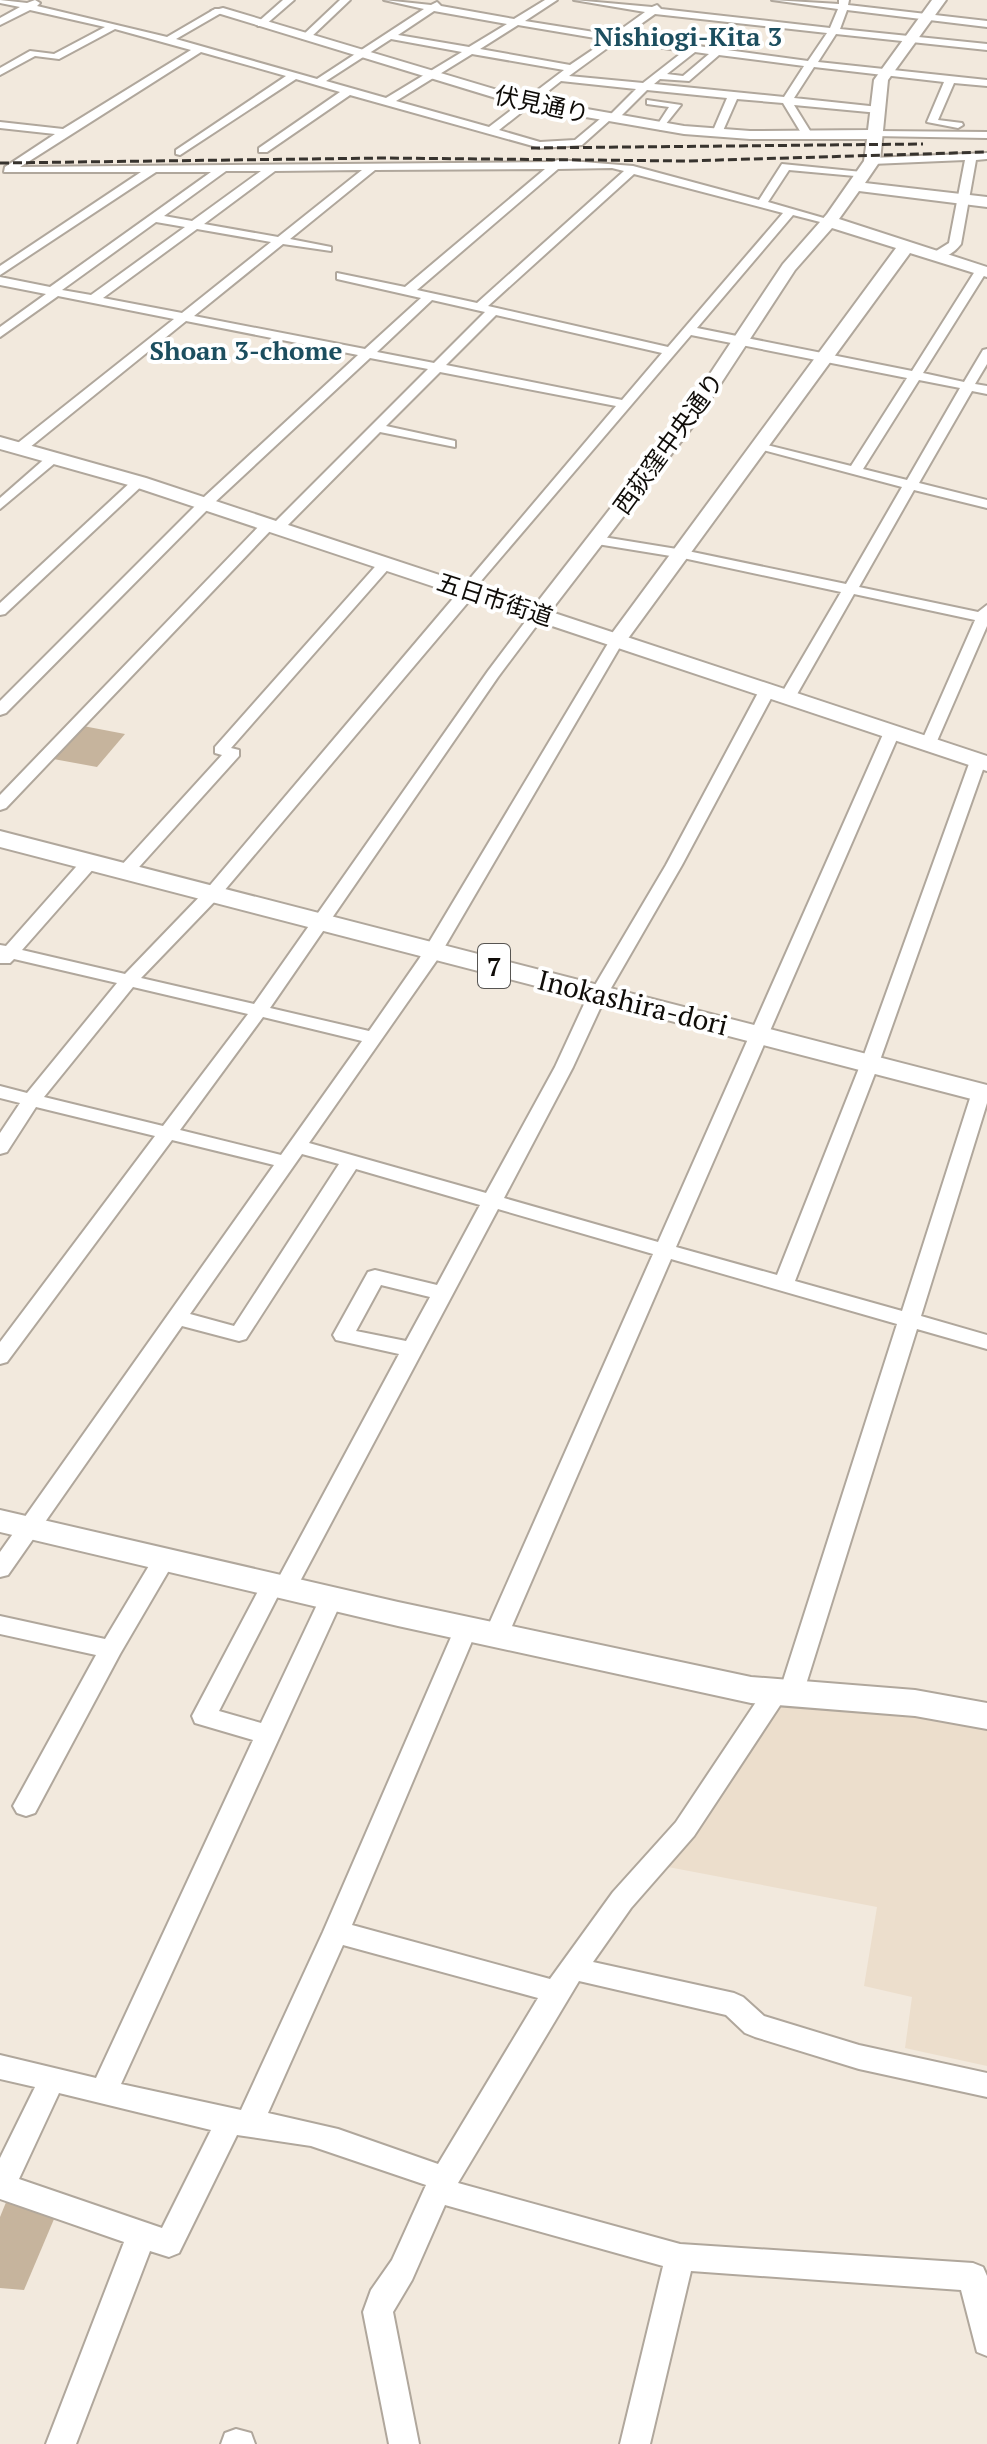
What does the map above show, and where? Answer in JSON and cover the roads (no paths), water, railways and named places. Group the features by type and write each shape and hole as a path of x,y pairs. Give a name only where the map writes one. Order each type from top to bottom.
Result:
{"main road":[{"name":"五日市街道","path":"10,446 139,482 982,762"},
{"name":"Inokashira-dori","path":"0,839 984,1093"}],"street":[{"path":"0,0 168,40 540,145 578,143 692,45"},
{"path":"0,22 40,0"},
{"path":"168,40 237,0"},
{"path":"261,24 289,0"},
{"path":"306,37 345,0"},
{"path":"390,0 616,39 692,45 717,52 809,64 987,83"},
{"path":"317,83 445,0"},
{"path":"386,103 552,0"},
{"path":"579,0 759,25 985,44"},
{"path":"490,132 666,0"},
{"path":"939,0 881,80 872,161 987,156"},
{"path":"778,4 788,1 844,4 987,24"},
{"path":"787,101 833,31 844,4"},
{"name":"伏見通り","path":"218,11 526,103 661,127 717,133 876,134"},
{"path":"975,22 982,12"},
{"path":"750,35 768,17"},
{"path":"704,29 712,19"},
{"path":"0,72 34,53 55,57 114,26"},
{"path":"390,36 574,69"},
{"path":"734,54 742,44"},
{"path":"4,172 198,50"},
{"path":"658,76 685,79 717,52"},
{"path":"0,59 18,62"},
{"path":"180,152 292,77"},
{"path":"560,78 879,110"},
{"path":"950,79 932,122 987,128"},
{"path":"547,89 575,92"},
{"path":"263,150 347,92"},
{"path":"717,133 733,97"},
{"path":"617,98 676,105 661,127"},
{"path":"787,101 807,134"},
{"path":"0,125 64,132"},
{"path":"876,134 987,135"},
{"path":"540,145 540,163"},
{"path":"937,255 950,250 955,244 971,157"},
{"name":"西荻窪中央通り","path":"539,613 687,422 789,267 872,161"},
{"path":"4,172 540,163 612,165 763,202 907,245 984,272 855,471"},
{"path":"409,290 558,163"},
{"path":"10,446 184,317 375,165"},
{"path":"763,202 786,166 987,202"},
{"path":"0,333 225,167"},
{"path":"94,299 274,167"},
{"path":"0,271 154,168"},
{"path":"481,306 633,169"},
{"path":"0,1148 31,1100 129,980 212,894 624,404 792,211"},
{"path":"154,218 327,249"},
{"path":"0,1569 14,1525 175,1317 434,951 617,640 907,245"},
{"path":"341,276 670,351"},
{"path":"0,281 624,404"},
{"path":"0,710 205,504 431,295"},
{"path":"0,805 272,526 378,428 495,309"},
{"path":"687,330 987,390"},
{"path":"268,1735 204,1716 441,1293 600,993 778,693 850,589 987,353"},
{"path":"378,428 450,444"},
{"path":"759,447 987,504"},
{"path":"0,505 54,458"},
{"path":"0,611 139,482"},
{"path":"597,540 683,554 986,615 928,745"},
{"path":"125,872 233,753 221,750 386,563"},
{"path":"0,1357 259,1011 493,674 539,613"},
{"path":"52,2080 1,2186 169,2244 239,2122 336,1932 666,1249 892,732"},
{"path":"784,1283 982,762"},
{"path":"3,956 89,863"},
{"path":"3,956 129,980 374,1038"},
{"path":"0,1092 166,1132 351,1161 987,1342"},
{"path":"404,2444 378,2312 381,2300 415,2243 441,2184 556,1992 622,1900 685,1829 783,1694 984,1093"},
{"path":"175,1317 239,1334 351,1161"},
{"path":"410,1349 343,1335 375,1277 441,1293"},
{"path":"14,1525 331,1598 783,1694 915,1703 987,1716"},
{"path":"26,1806 111,1649 164,1560"},
{"path":"103,2092 331,1598"},
{"path":"0,1625 111,1649"},
{"path":"336,1932 556,1992"},
{"path":"574,1969 734,2005 755,2025 770,2030 859,2057 987,2085"},
{"path":"0,2067 239,2122 327,2138 441,2184 680,2257 973,2277 987,2342"},
{"path":"61,2444 141,2236"},
{"path":"635,2444 680,2257"}],"railway":[{"path":"531,148 923,144"},
{"path":"0,163 385,158 686,161 987,152"}],"district":[{"name":"Nishiogi-Kita 3","path":"688,36"},
{"name":"Shoan 3-chome","path":"246,350"}]}
